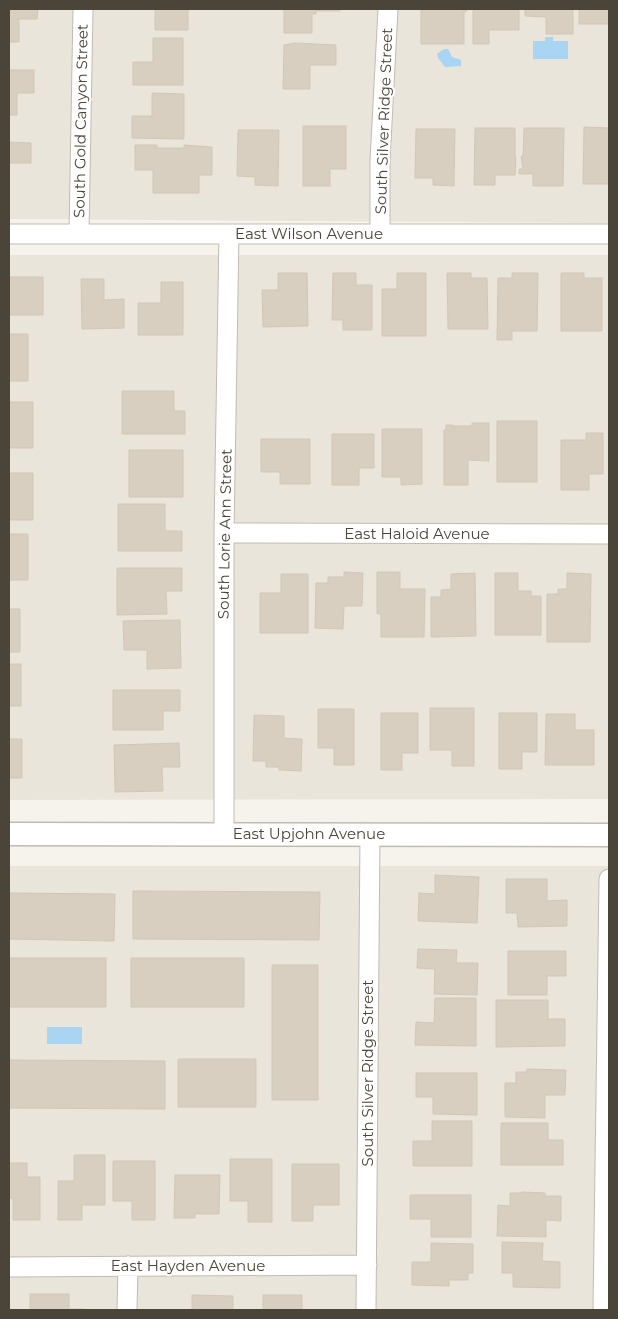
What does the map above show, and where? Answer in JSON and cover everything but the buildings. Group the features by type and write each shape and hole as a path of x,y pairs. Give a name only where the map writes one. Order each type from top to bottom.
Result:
{"street":[{"name":"South Gold Canyon Street","path":"79,233 83,9"},
{"name":"South Silver Ridge Street","path":"380,234 380,161 388,9"},
{"name":"East Wilson Avenue","path":"9,234 609,234"},
{"name":"South Lorie Ann Street","path":"224,834 224,534 229,234"},
{"name":"East Haloid Avenue","path":"224,534 609,534"},
{"name":"East Upjohn Avenue","path":"9,834 609,835"},
{"name":"South Silver Ridge Street","path":"366,1310 370,835"},
{"path":"603,1310 609,879"},
{"name":"East Hayden Avenue","path":"9,1267 367,1265"},
{"path":"127,1310 128,1266"}],"shaded area":[{"path":"9,9 609,9 609,223 9,219"},
{"path":"9,255 609,255 609,799 9,800"},
{"path":"9,866 609,866 609,1310 9,1310"}],"water":[{"path":"545,37 553,37 553,41 568,41 568,59 533,59 533,41 545,41"},
{"path":"444,49 448,49 452,57 461,60 461,66 445,67 437,54"},
{"path":"47,1027 82,1027 82,1044 47,1044"}]}
